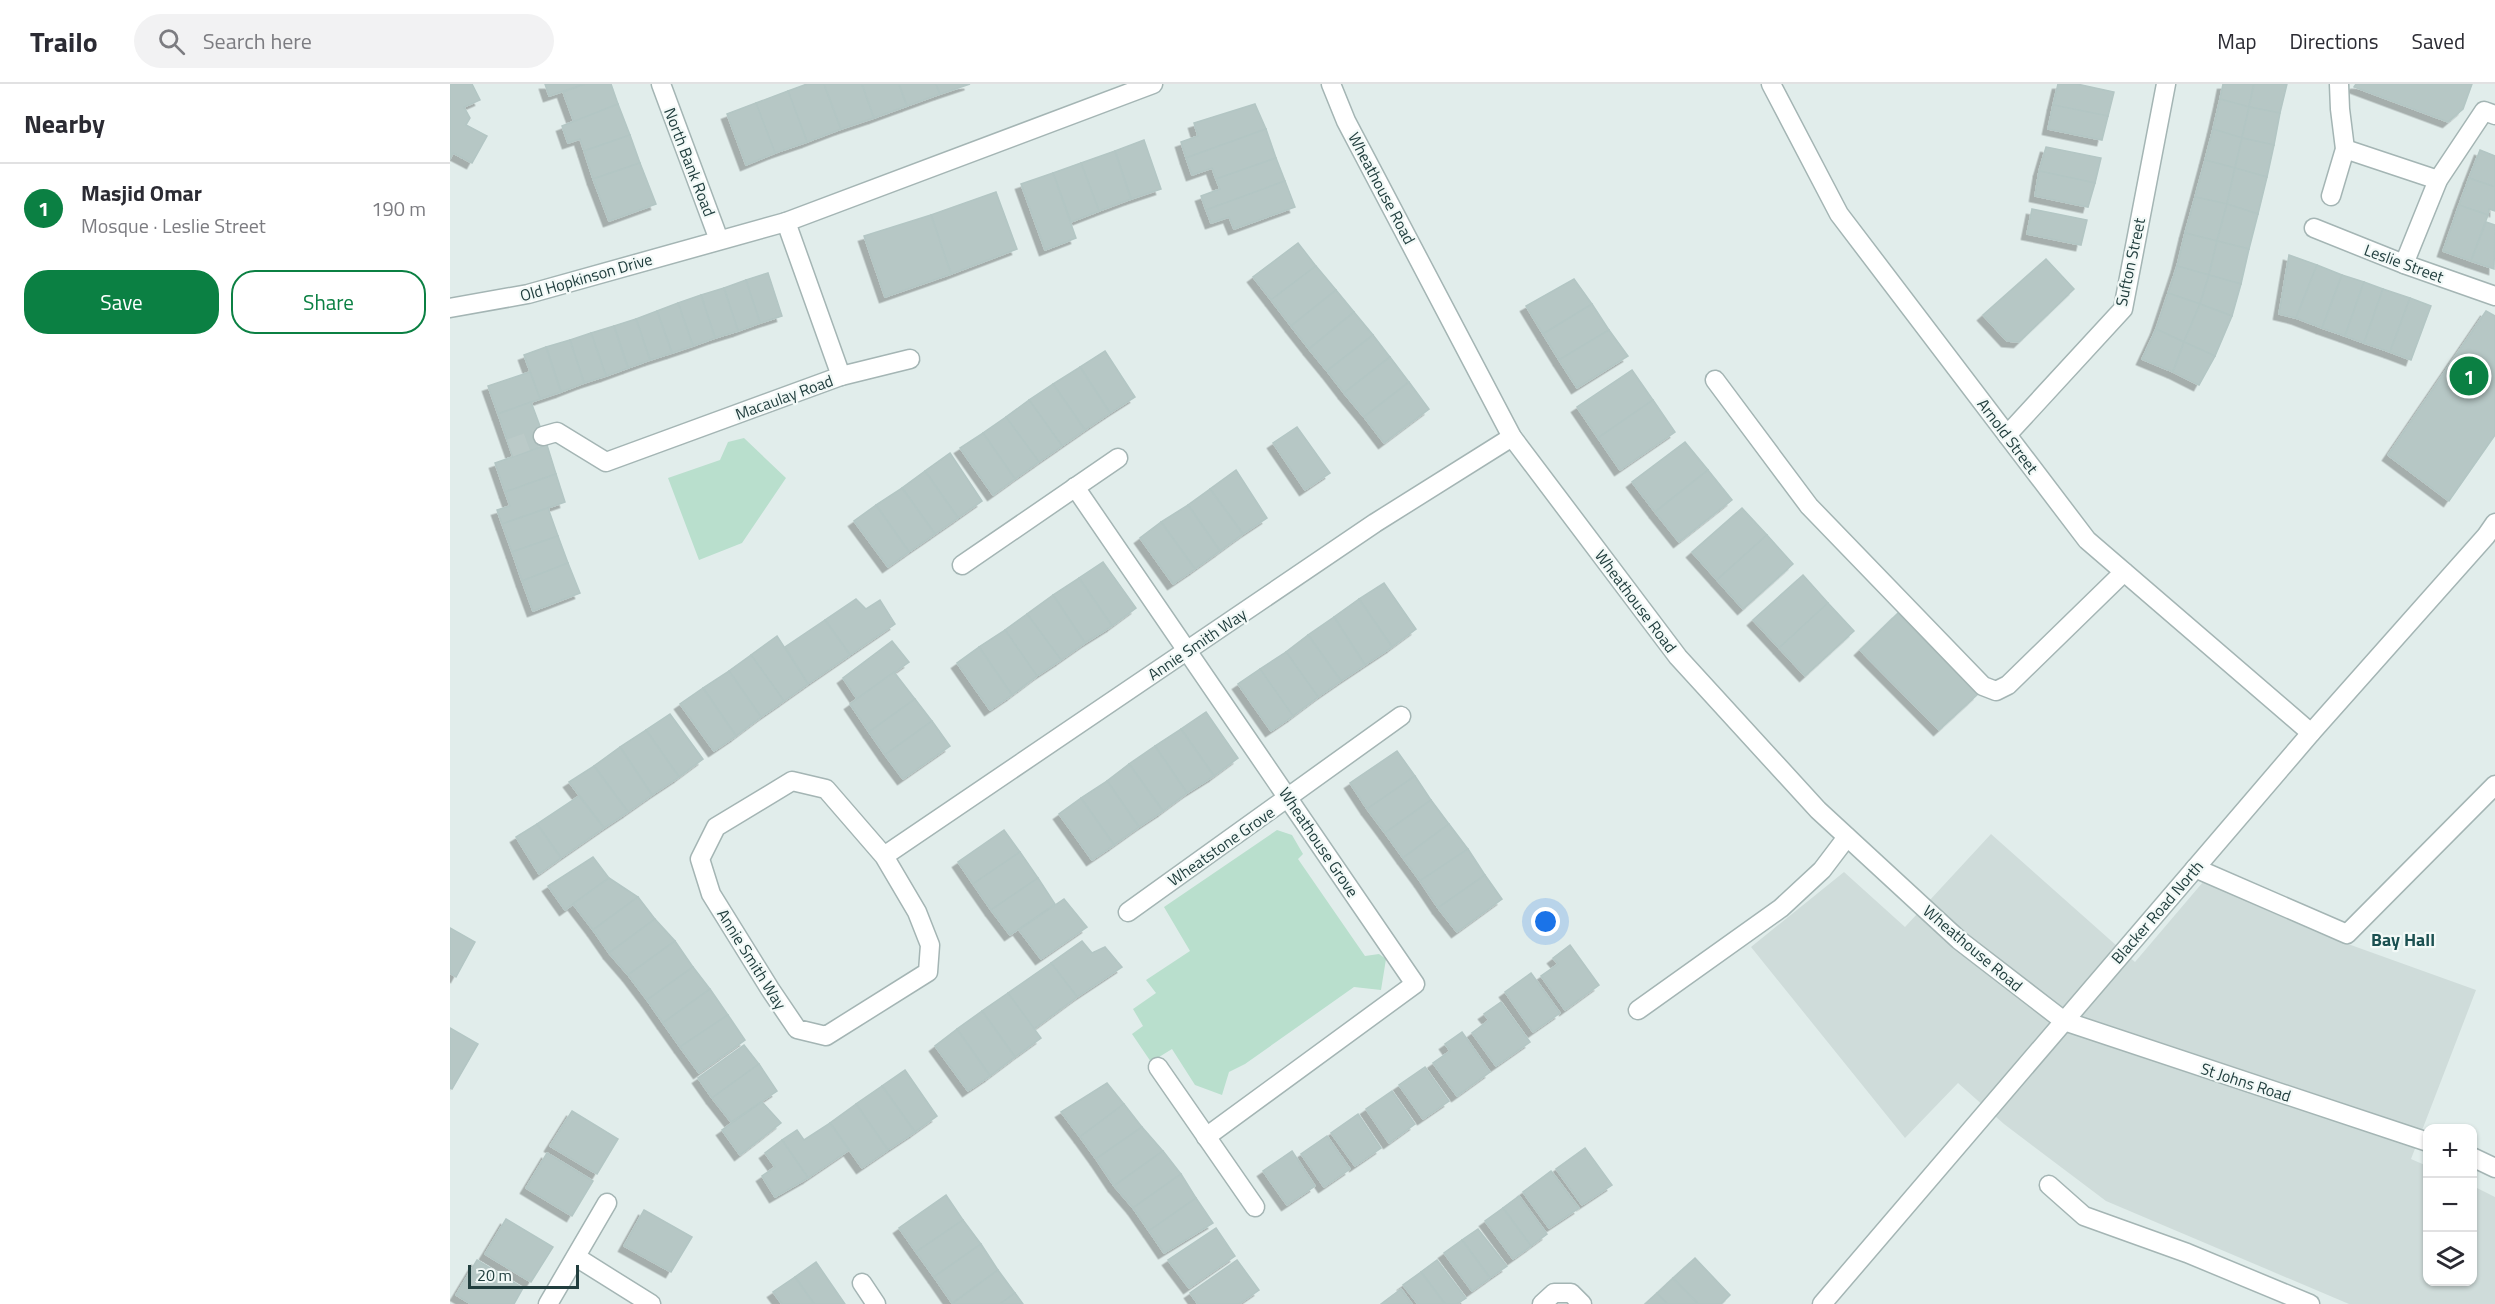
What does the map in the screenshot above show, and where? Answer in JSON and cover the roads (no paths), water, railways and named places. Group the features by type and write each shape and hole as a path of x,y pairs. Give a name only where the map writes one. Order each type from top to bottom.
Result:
{"street":[{"name":"North Bank Road","path":"661,84 719,240"},
{"path":"719,240 786,222 1153,84"},
{"name":"Wheathouse Road","path":"1330,84 1346,121 1512,436 1678,657 1818,810 1959,940 2064,1021"},
{"name":"Arnold Street","path":"1771,84 1839,214 2087,540 2311,733"},
{"name":"Sufton Street","path":"2007,435 2122,309 2166,84"},
{"path":"2331,196 2345,149 2339,84"},
{"path":"2404,264 2438,180 2484,111 2495,115"},
{"path":"2345,149 2438,180"},
{"name":"Macaulay Road","path":"543,436 557,432 606,462 841,376 786,222"},
{"name":"Leslie Street","path":"2314,228 2404,264 2495,296"},
{"name":"Old Hopkinson Drive","path":"450,308 528,294 719,240"},
{"path":"841,376 910,359"},
{"path":"1715,380 1809,506 1983,686 1996,691 2008,685 2124,572"},
{"name":"Annie Smith Way","path":"884,856 1375,523 1512,436"},
{"path":"962,565 1118,458"},
{"name":"Wheathouse Grove","path":"1075,487 1415,984 1206,1137"},
{"name":"Blacker Road North","path":"1822,1304 2311,733 2492,534"},
{"name":"Wheatstone Grove","path":"1128,912 1401,716"},
{"name":"Annie Smith Way","path":"792,781 826,789 884,856 917,912 930,945 928,972 826,1036 797,1029 711,894 700,859 716,827 792,781"},
{"path":"2195,868 2347,934 2495,785"},
{"path":"1638,1010 1781,908 1822,870 1847,837"},
{"name":"St Johns Road","path":"2064,1021 2423,1141"},
{"path":"1158,1067 1254,1207"},
{"path":"2477,1159 2494,1164"},
{"path":"2049,1185 2084,1216 2187,1253 2310,1304"},
{"path":"548,1304 607,1203"},
{"path":"576,1257 651,1304"},
{"path":"862,1283 876,1304"},
{"path":"1542,1304 1554,1293 1571,1293 1582,1304"}],"tunnel":[{"path":"510,448 543,436"}],"place":[{"name":"Masjid Omar","path":"2469,376"}],"district":[{"name":"Bay Hall","path":"2403,940"}]}
